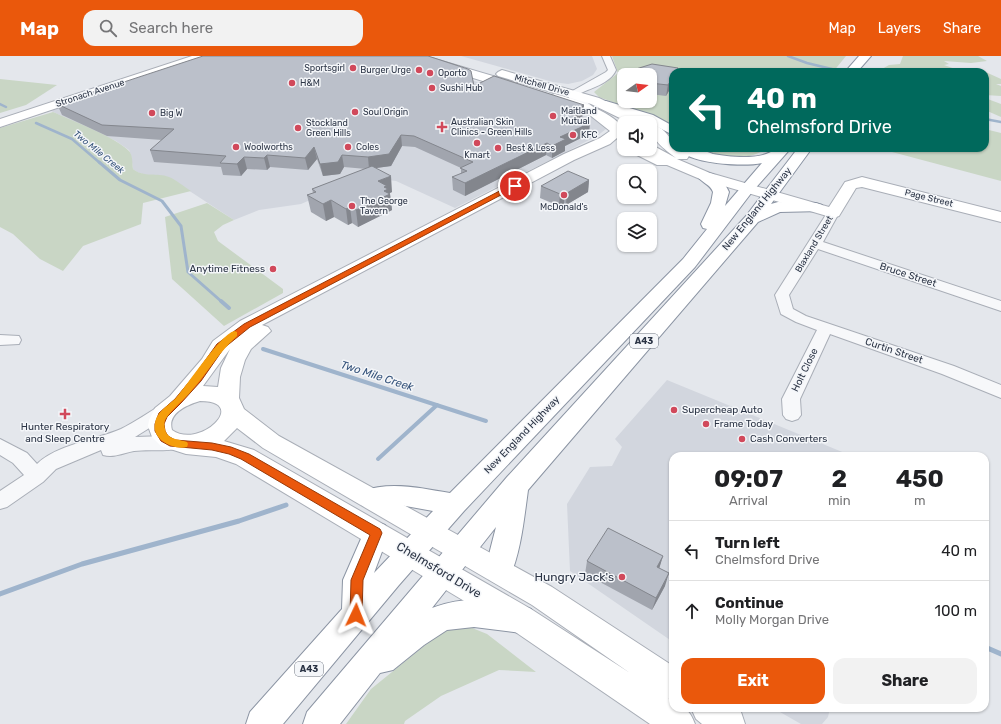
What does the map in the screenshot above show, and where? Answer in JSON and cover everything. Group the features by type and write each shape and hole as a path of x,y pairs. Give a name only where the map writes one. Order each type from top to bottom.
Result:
{"main road":[{"name":"Stronach Avenue","path":"0,117 189,56"},
{"name":"Stronach Avenue","path":"0,122 203,56"},
{"name":"Mitchell Drive","path":"413,56 598,106 604,118 617,130"},
{"name":"Mitchell Drive","path":"442,56 572,94 623,116"},
{"path":"857,68 870,59"},
{"path":"598,106 648,118 669,144"},
{"path":"617,136 575,154 247,325 220,346 205,369 163,415 159,424 160,431 165,438 180,444 199,443 212,438 223,431 230,422 230,367 239,349 253,335 595,152 617,137"},
{"path":"595,152 617,150"},
{"path":"677,152 698,165 750,186"},
{"path":"698,152 720,160 741,162 762,160 780,152"},
{"name":"New England Highway","path":"262,724 430,531 684,268 750,186 781,152"},
{"name":"New England Highway","path":"319,724 516,484 752,219 802,152"},
{"path":"657,153 670,162 705,176 773,192 835,210"},
{"path":"650,156 668,165 688,170"},
{"path":"703,244 712,214 718,205 721,189 718,183 705,176"},
{"name":"Blaxland Street","path":"835,210 850,185 856,182"},
{"name":"Page Street","path":"856,182 868,183 1001,217"},
{"path":"773,192 816,208"},
{"path":"752,219 763,212 778,207 835,210"},
{"path":"174,404 200,393 221,395 271,442 499,570 569,614 669,681"},
{"name":"Chelmsford Drive","path":"180,444 212,447 231,451 245,457 521,619 678,724"},
{"path":"499,570 511,521 516,484"},
{"path":"371,498 400,495 455,504"},
{"path":"356,615 357,580 376,533"},
{"path":"355,679 431,622 446,616 477,613 521,619"},
{"path":"712,712 729,724"}],"street":[{"path":"572,94 584,87 594,84 610,74 612,70 606,56"},
{"path":"594,84 589,94 598,106"},
{"name":"Blaxland Street","path":"786,311 782,295 816,244 835,210"},
{"name":"Bruce Street","path":"816,244 1001,306"},
{"name":"Curtin Street","path":"786,311 801,319 948,370 1001,392"},
{"name":"Holt Close","path":"792,415 791,399 826,327"},
{"path":"36,477 48,464 128,433 174,404"},
{"path":"0,501 36,477 68,464 121,447 153,441 180,444"},
{"path":"0,446 20,458 36,477"}],"shaded area":[{"name":"Stockland Green Hills","path":"216,56 393,56 595,118 605,125 606,129 597,136 455,208 396,181 363,177 301,204 259,210 234,220 168,177 145,175 137,172 133,169 129,150 116,141 51,111"},
{"path":"461,56 592,56 597,69 593,75 582,81 568,84 553,82"},
{"path":"667,380 842,452 669,452 669,639 570,571 567,504 590,467 612,466 622,447 615,439"},
{"path":"780,712 829,712 828,717 822,724 801,724"}],"green space":[{"path":"612,56 846,56 836,68 669,68 669,125 657,119 657,116 649,116 628,108 657,108 657,68 617,68 617,70"},
{"path":"903,56 978,56 987,61 971,63 944,61 949,64 944,65 953,68 884,68 889,65 900,64"},
{"path":"617,74 617,104 599,97 594,92"},
{"path":"989,74 1001,79 1001,84 996,84 1001,86 1001,96 989,95"},
{"path":"0,79 57,85 26,105 0,113"},
{"path":"989,100 1001,104 1001,117 989,112"},
{"path":"53,112 93,130 123,146 129,151 132,157 133,169 137,172 169,177 191,191 143,203 141,224 83,246 63,271 40,259 13,234 0,227 0,128"},
{"path":"989,130 1001,133 1001,181 892,152 989,152"},
{"path":"708,152 761,152 744,157 725,157"},
{"path":"207,203 234,220 223,225 214,232 218,241 283,289 283,293 224,326 172,279 165,217"},
{"path":"455,621 487,634 536,672 499,670 441,696 405,721 404,724 346,724 371,689"}],"building":[{"name":"Stockland Green Hills","path":"203,56 428,56 468,69 471,71 474,86 494,76 584,105 567,113 590,123 560,137 566,139 552,146 547,143 465,183 452,177 467,171 460,168 473,162 414,136 401,135 389,154 368,157 342,155 338,162 320,164 314,147 305,158 267,155 264,158 244,157 237,164 220,163 226,156 150,150 174,129 102,125 57,104"},
{"path":"652,64 678,68 669,68 668,85 657,84 657,68 639,68"},
{"path":"372,166 391,176 378,181 387,186 384,187 388,189 384,191 390,194 356,210 350,207 346,209 331,200 323,204 307,195 316,192 312,189"},
{"path":"568,171 589,180 567,193 564,192 560,194 541,186"},
{"name":"Hungry Jack's","path":"608,528 663,556 657,567 669,573 656,598 587,561"}],"waterway":[{"path":"788,56 828,68"},
{"name":"Two Mile Creek","path":"0,104 6,107"},
{"path":"989,120 1001,122"},
{"name":"Two Mile Creek","path":"36,123 72,139 100,163"},
{"name":"Two Mile Creek","path":"99,162 120,180 162,201 181,226 188,272 222,302"},
{"name":"Two Mile Creek","path":"221,301 229,308"},
{"name":"Two Mile Creek","path":"263,349 437,405"},
{"path":"378,459 437,405"},
{"name":"Two Mile Creek","path":"437,405 486,421"},
{"path":"0,594 82,564 239,521 286,505"},
{"name":"Two Mile Creek","path":"989,649 1001,654"}],"slow traffic":[{"path":"183,444 174,443 165,438 160,431 159,424 163,415 178,401 198,378 220,346 234,334"}],"place":[{"name":"Sportsgirl","path":"353,68"},
{"name":"Burger Urge","path":"419,70"},
{"name":"Oporto","path":"430,73"},
{"name":"H&M","path":"292,83"},
{"name":"Sushi Hub","path":"432,88"},
{"name":"Soul Origin","path":"355,112"},
{"name":"Big W","path":"152,113"},
{"name":"Maitland Mutual","path":"553,116"},
{"name":"Australian Skin Clinics - Green Hills","path":"442,127"},
{"name":"Stockland Green Hills","path":"298,128"},
{"name":"KFC","path":"573,135"},
{"name":"Kmart","path":"477,143"},
{"name":"Woolworths","path":"236,147"},
{"name":"Coles","path":"348,147"},
{"name":"Best & Less","path":"498,148"},
{"name":"McDonald's","path":"564,195"},
{"name":"The George Tavern","path":"352,206"},
{"name":"Anytime Fitness","path":"273,269"},
{"name":"Supercheap Auto","path":"674,410"},
{"name":"Hunter Respiratory and Sleep Centre","path":"65,414"},
{"name":"Frame Today","path":"706,424"},
{"name":"Cash Converters","path":"742,439"},
{"name":"Hungry Jack's","path":"622,577"}],"route":[{"path":"356,615 357,580 376,533 245,457 231,451 212,447 174,443 165,438 160,431 159,424 163,415 178,401 209,364 220,346 247,325 515,186"}]}
